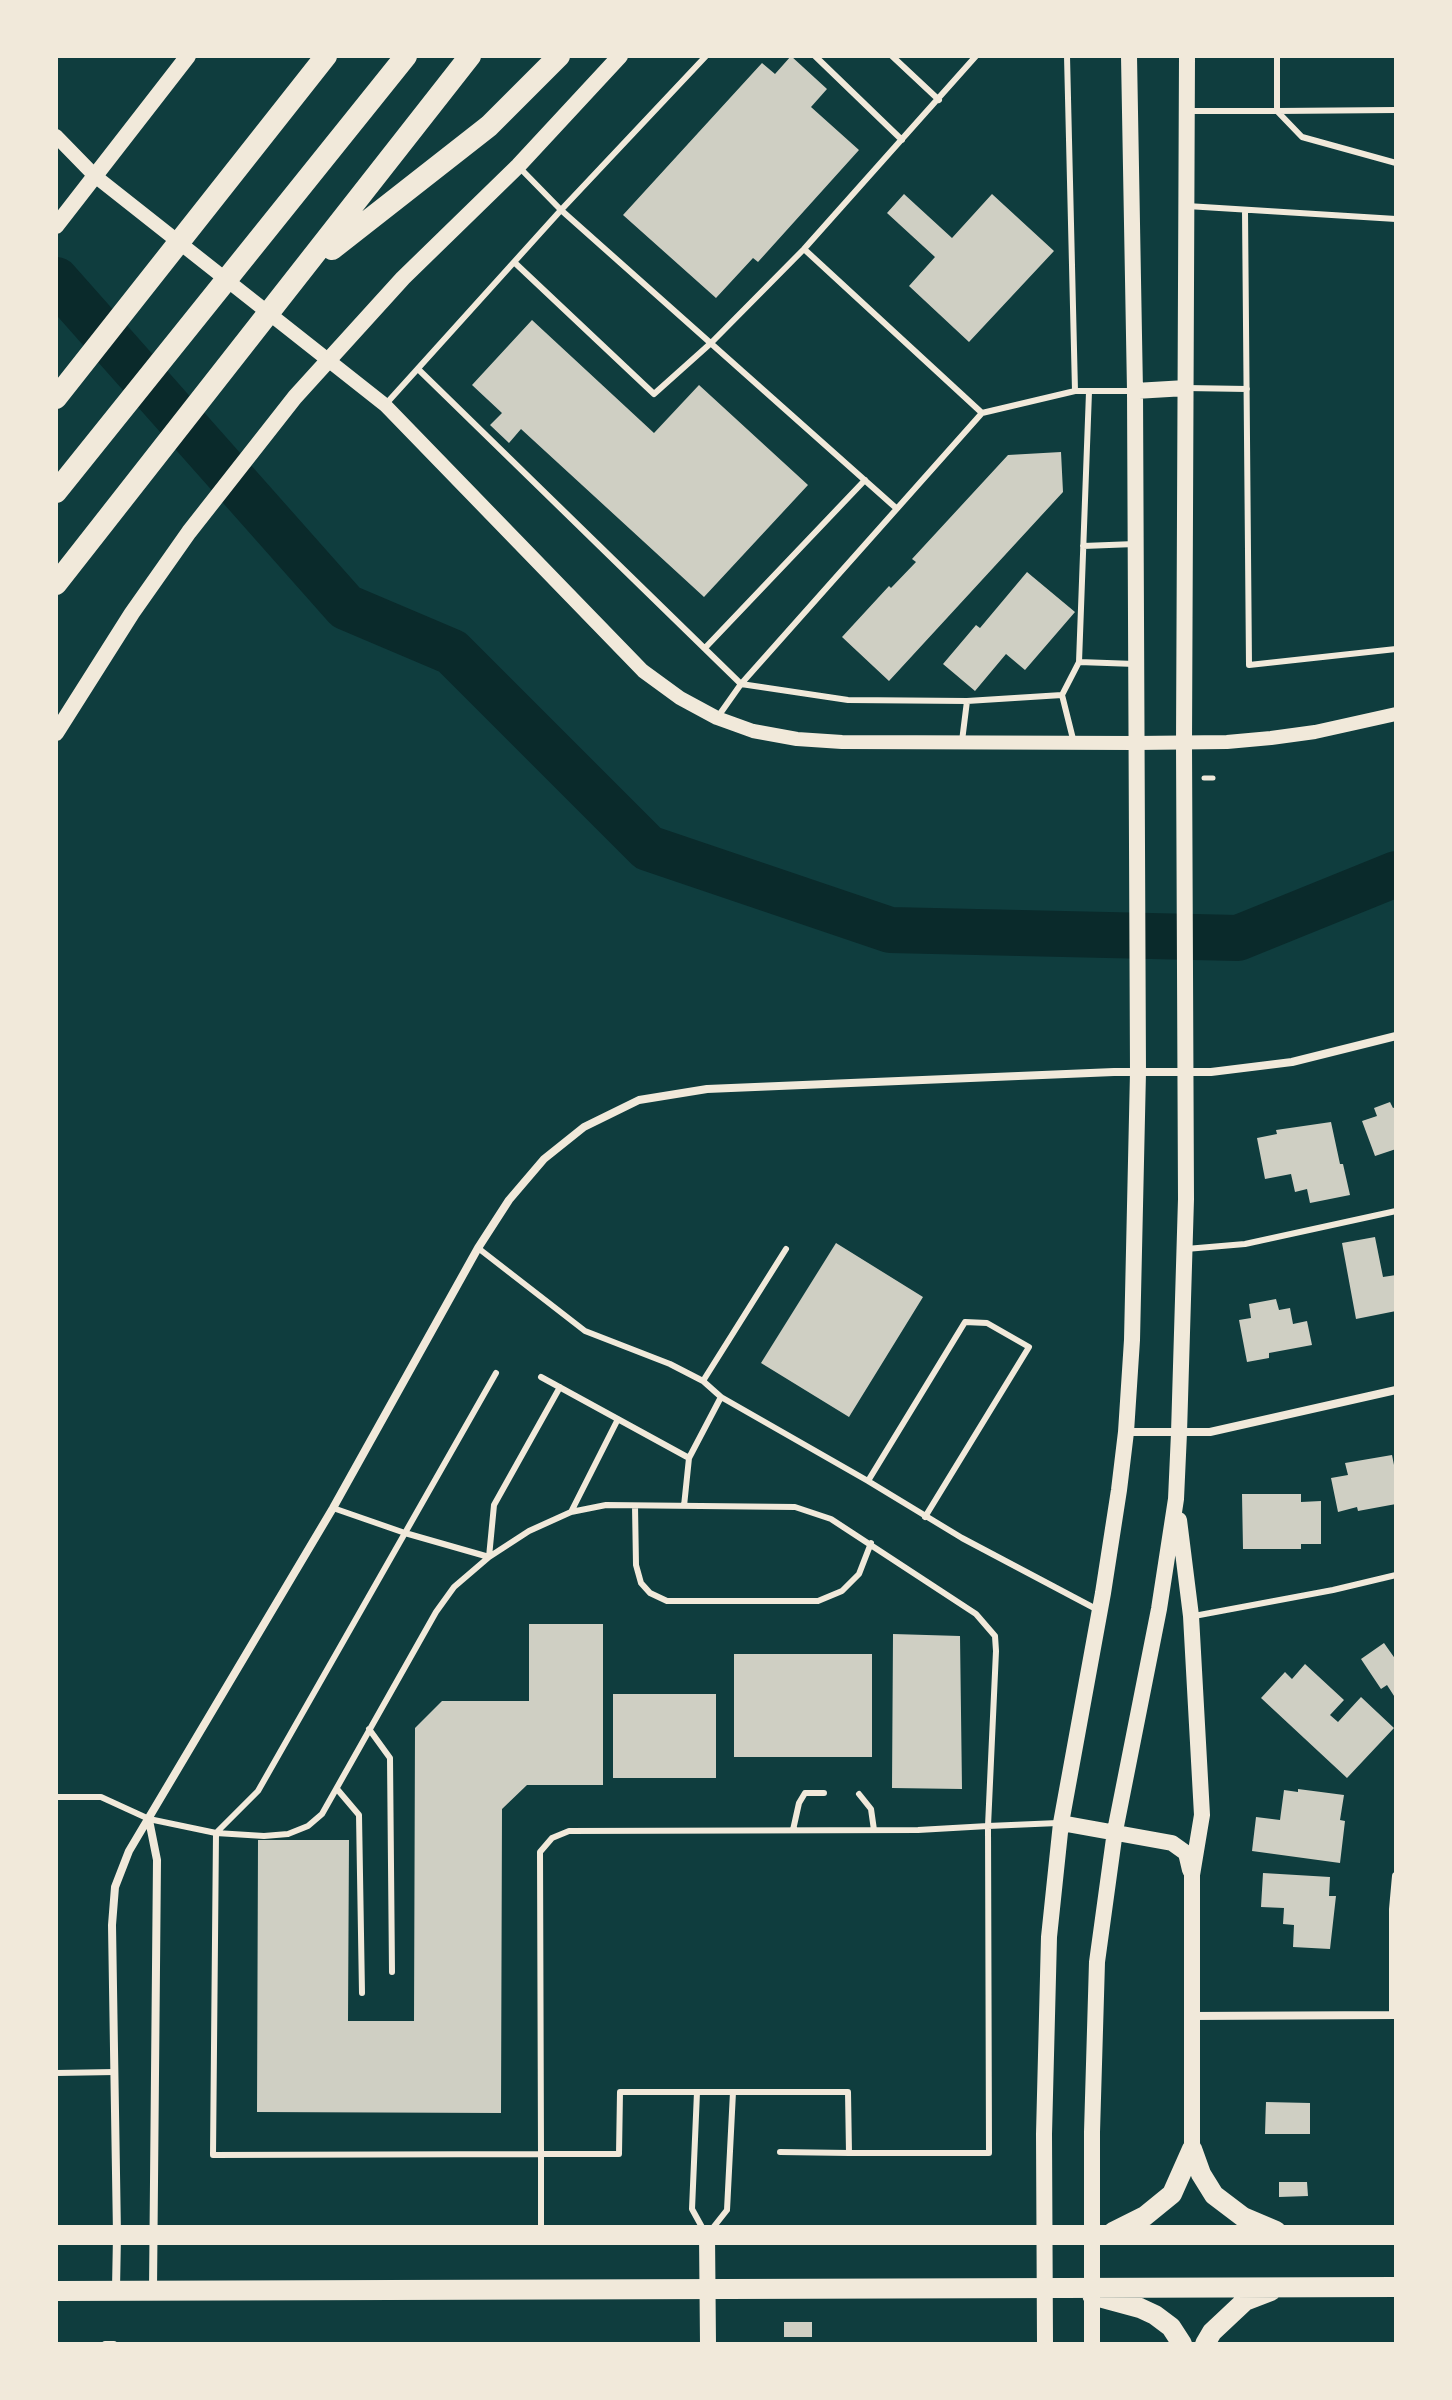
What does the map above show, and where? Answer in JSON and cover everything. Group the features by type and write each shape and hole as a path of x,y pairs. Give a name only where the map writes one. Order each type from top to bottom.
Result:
{"highway":[{"path":"56,398 326,56"},
{"path":"56,492 406,56"},
{"path":"56,584 470,56"},
{"path":"304,271 489,126 559,56"}],"main road":[{"path":"56,226 188,56"},
{"path":"56,733 132,613 189,532 295,397 403,278 518,166 620,56"},
{"path":"1045,2344 1044,2134 1049,1937 1061,1823 1100,1611 1126,1432 1133,1326 1138,1072 1135,391 1129,56"},
{"path":"1092,2344 1092,2132 1097,1962 1115,1831 1159,1609 1176,1499 1179,1433 1186,1249 1184,743 1187,56"},
{"path":"1135,391 1186,388"},
{"path":"1176,1499 1191,1616 1202,1815 1192,1875 1192,2149 1201,2174 1214,2195 1243,2217 1283,2234"},
{"path":"1061,1823 1172,1843 1186,1853 1192,1875"},
{"path":"1106,2235 1145,2216 1172,2194 1192,2149"},
{"path":"56,2235 1396,2235"},
{"path":"707,2235 708,2344"},
{"path":"1205,2344 1212,2332 1245,2301 1282,2287"},
{"path":"56,2291 1396,2287"},
{"path":"1061,2288 1147,2311 1171,2327 1182,2344"}],"street":[{"path":"56,136 95,176 385,405 643,671 680,698 717,718 753,731 797,739 1184,743 1227,742 1315,732 1396,714"},
{"path":"115,2290 117,2235 112,1925 115,1887 129,1851 333,1508 478,1248 509,1200 535,1169 584,1127 639,1100 707,1089 1138,1072 1211,1072 1292,1062 1396,1036"},
{"path":"1126,1432 1210,1432 1396,1390"},
{"path":"149,1819 157,1860 153,2290"},
{"path":"1191,2016 1394,2015 1393,1909 1396,1876"}],"lane":[{"path":"385,405 561,210 706,56"},
{"path":"815,56 902,140"},
{"path":"892,56 939,100"},
{"path":"514,262 654,394 711,343 804,249 976,56"},
{"path":"1067,56 1075,391"},
{"path":"1277,56 1277,111 1302,137 1396,163"},
{"path":"1187,111 1396,110"},
{"path":"518,166 561,210 896,508"},
{"path":"1187,206 1396,219"},
{"path":"1245,211 1249,665 1396,649"},
{"path":"804,249 982,413"},
{"path":"418,369 741,684 848,700 967,701 1062,695"},
{"path":"1186,388 1247,389"},
{"path":"717,718 741,684 982,413 1075,391 1135,391"},
{"path":"1074,743 1062,695 1079,662 1089,392"},
{"path":"705,648 865,480"},
{"path":"1083,546 1135,544"},
{"path":"1079,662 1135,664"},
{"path":"962,741 967,701"},
{"path":"1186,1249 1245,1244 1396,1211"},
{"path":"478,1248 585,1331 670,1364 703,1381 721,1397 925,1517 1100,1611"},
{"path":"703,1381 786,1249"},
{"path":"868,1481 965,1322 987,1323 1029,1347 925,1517"},
{"path":"496,1373 258,1791 216,1833 213,2155 619,2154 620,2092 848,2092 849,2153"},
{"path":"541,1377 689,1458"},
{"path":"489,1557 494,1505 560,1387"},
{"path":"684,1506 689,1458 721,1397"},
{"path":"571,1512 618,1419"},
{"path":"56,1797 101,1797 149,1819 216,1833 288,1834 308,1826 322,1814 436,1612 454,1587 489,1557 529,1531 571,1512 606,1505 795,1507 831,1519 976,1614 995,1636 988,1826 989,2153 780,2152"},
{"path":"635,1506 636,1565 641,1583 650,1593 667,1601 818,1601 842,1591 859,1574 871,1543"},
{"path":"333,1508 489,1557"},
{"path":"1191,1616 1236,1610 1396,1575"},
{"path":"369,1729 390,1758 392,1972"},
{"path":"337,1789 359,1815 362,1993"},
{"path":"793,1830 799,1803 805,1793 824,1793"},
{"path":"859,1794 871,1809 874,1830"},
{"path":"541,2235 540,1852 552,1838 569,1831 874,1830 1061,1823"},
{"path":"56,2073 115,2072"},
{"path":"697,2092 692,2209 707,2235 727,2210 733,2092"},
{"path":"105,2344 114,2344"}],"path":[{"path":"1204,778 1213,778"}],"building":[{"path":"791,56 827,89 811,107 859,150 758,262 753,258 716,298 623,215 762,63 775,74"},
{"path":"904,194 952,238 992,194 1054,251 969,342 909,286 935,257 887,213"},
{"path":"532,320 654,433 699,385 808,485 704,597 521,429 509,443 490,425 502,413 472,385"},
{"path":"1061,452 1063,492 889,681 842,637 916,562 912,559 1008,455"},
{"path":"1027,572 1075,612 1025,670 1006,654 975,691 943,664 976,625 980,628"},
{"path":"1390,1102 1393,1108 1396,1107 1396,1149 1375,1156 1362,1121 1377,1116 1374,1108"},
{"path":"1331,1122 1350,1195 1310,1203 1307,1189 1295,1192 1291,1174 1265,1179 1257,1138 1277,1134 1276,1130"},
{"path":"1375,1237 1383,1277 1396,1275 1396,1311 1356,1319 1342,1243"},
{"path":"836,1243 923,1297 849,1417 761,1363"},
{"path":"1276,1299 1279,1310 1290,1308 1293,1324 1307,1321 1312,1345 1269,1353 1269,1358 1247,1362 1239,1320 1251,1318 1249,1304"},
{"path":"1392,1455 1396,1504 1338,1512 1331,1478 1348,1475 1345,1463"},
{"path":"1242,1494 1301,1494 1301,1502 1321,1501 1321,1544 1301,1544 1301,1549 1243,1549"},
{"path":"529,1624 603,1624 603,1785 527,1785 502,1809 501,2113 257,2112 258,1840 349,1840 348,2021 414,2021 415,1728 442,1701 529,1701"},
{"path":"893,1634 960,1636 962,1789 892,1788"},
{"path":"1384,1643 1396,1660 1396,1699 1387,1685 1381,1689 1361,1659"},
{"path":"734,1654 872,1654 872,1757 734,1757"},
{"path":"1305,1664 1344,1700 1330,1715 1338,1722 1361,1697 1394,1728 1347,1778 1261,1698 1285,1672 1292,1679"},
{"path":"613,1694 716,1694 716,1778 613,1778"},
{"path":"1298,1789 1344,1795 1340,1820 1345,1821 1340,1863 1252,1851 1256,1817 1280,1820 1284,1790 1298,1792"},
{"path":"1263,1873 1330,1877 1329,1896 1336,1896 1330,1949 1293,1947 1294,1925 1283,1924 1284,1908 1261,1907"},
{"path":"1266,2102 1310,2103 1310,2134 1265,2134"},
{"path":"1279,2182 1307,2182 1308,2196 1279,2197"},
{"path":"784,2322 812,2322 812,2337 784,2337"}],"waterway":[{"path":"56,280 346,607 452,652 648,848 890,930 1238,938 1396,874"}]}
